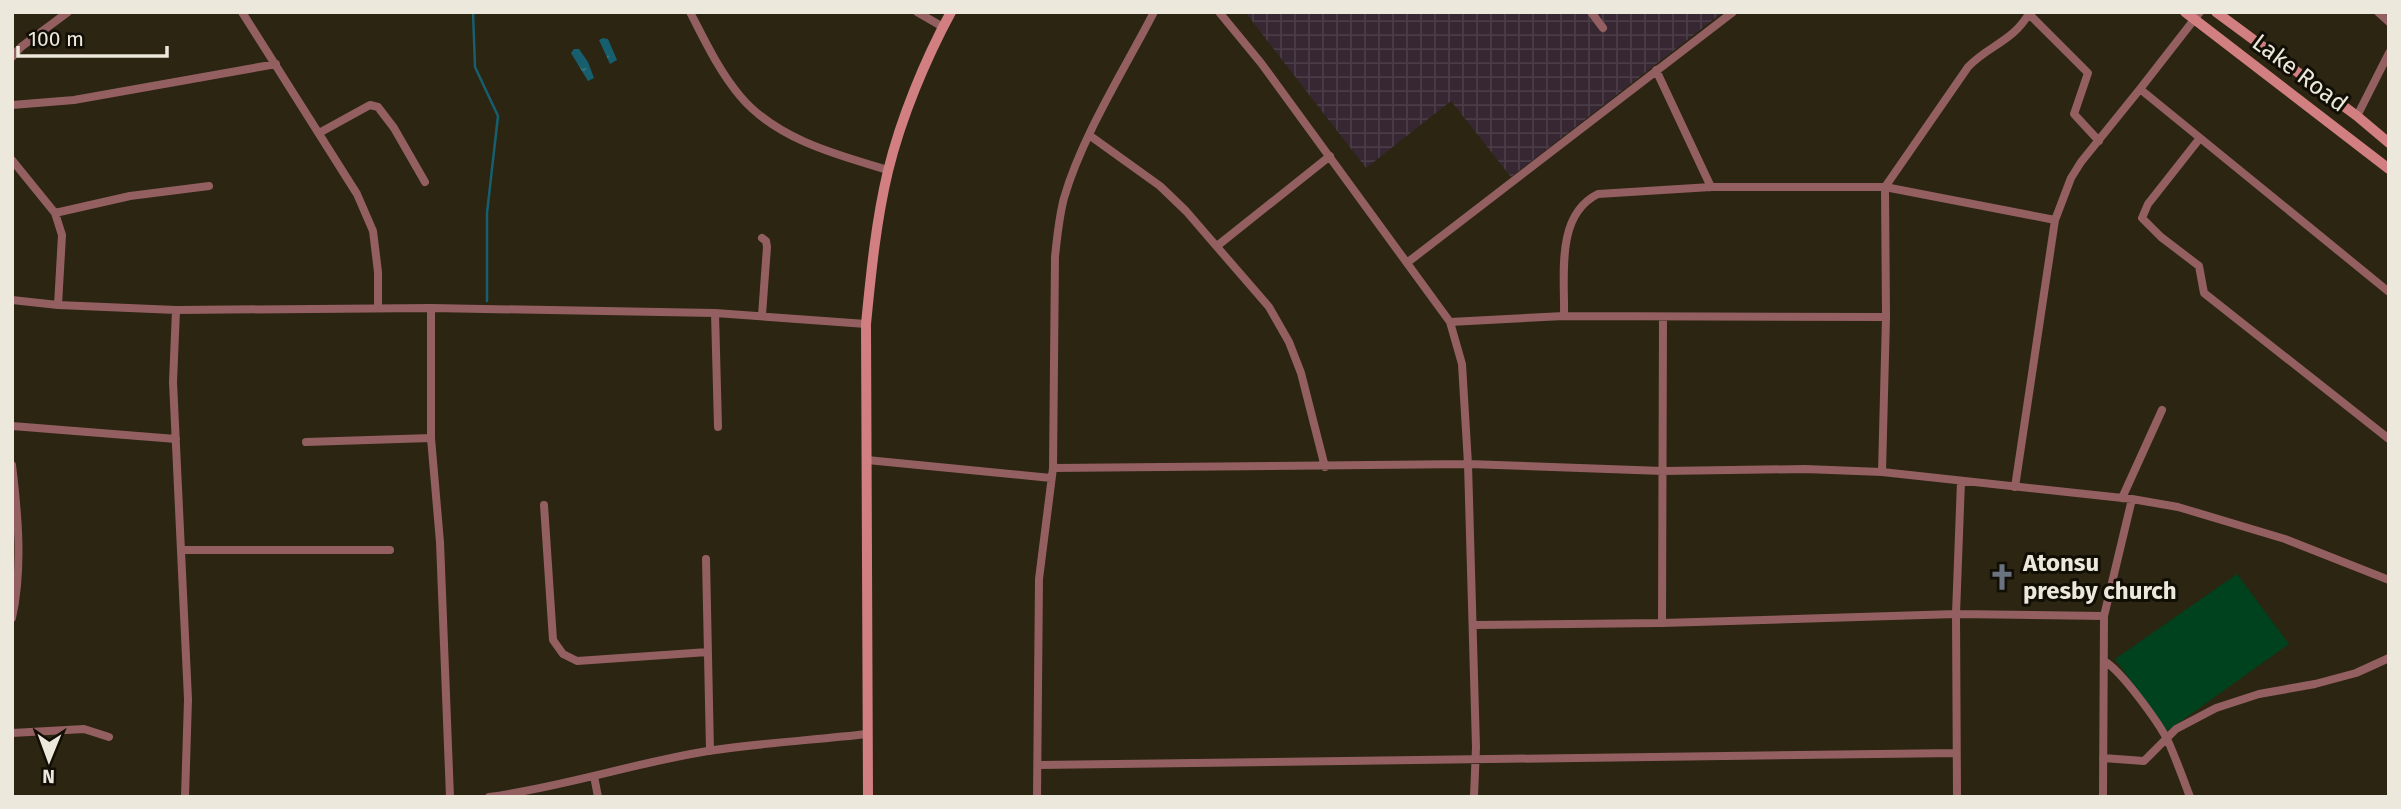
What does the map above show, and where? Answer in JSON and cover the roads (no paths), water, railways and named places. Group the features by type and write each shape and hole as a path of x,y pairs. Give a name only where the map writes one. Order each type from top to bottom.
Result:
{"street":[{"path":"12,57 21,47 68,12"},
{"path":"242,12 357,194 373,231 378,272 378,307"},
{"path":"917,12 943,27"},
{"path":"868,797 866,324 873,253 888,170 915,91 951,12"},
{"path":"1037,797 1039,579 1053,468 1057,231 1064,197 1089,135 1154,12"},
{"path":"1219,12 1261,63 1450,322 1462,363 1468,464 1474,797"},
{"path":"1591,12 1604,28"},
{"path":"1408,262 1733,12"},
{"name":"Lake Road","path":"2216,12 2357,116 2389,143"},
{"path":"2378,12 2389,22"},
{"path":"692,13 719,67 741,97 765,119 826,151 888,170"},
{"path":"1882,472 1886,317 1885,187 1968,67 1982,54 2010,38 2030,13 2088,73 2074,114 2099,141"},
{"path":"2015,487 2055,220 2071,178 2193,15"},
{"name":"Lake Road","path":"2193,15 2389,169"},
{"path":"2357,116 2389,53"},
{"path":"12,105 74,100 276,64"},
{"path":"1656,70 1711,187"},
{"path":"2140,89 2389,292"},
{"path":"319,134 370,105 378,107 394,128 425,182"},
{"path":"1089,135 1160,186 1186,211 1269,307 1289,342 1306,390 1325,467"},
{"path":"2200,138 2148,204 2142,218 2161,237 2199,266 2204,293 2389,439"},
{"path":"1217,247 1330,156"},
{"path":"12,160 55,213 62,235 58,305"},
{"path":"55,213 130,196 209,186"},
{"path":"1564,316 1566,240 1576,212 1587,199 1598,194 1711,187 1885,187 2055,220"},
{"path":"762,238 767,247 762,315"},
{"path":"12,300 58,305 176,310 378,307 715,313 866,324"},
{"path":"431,308 430,438 440,542 450,797"},
{"path":"176,310 173,382 188,699 184,797"},
{"path":"715,313 718,427"},
{"path":"1450,322 1564,316 1886,317"},
{"path":"1662,622 1663,317"},
{"path":"2122,498 2162,410"},
{"path":"12,426 176,439"},
{"path":"306,442 430,438"},
{"path":"867,460 1051,478"},
{"path":"1053,468 1468,464 1663,471 1805,469 1882,472 2132,499 2178,507 2285,539 2389,580"},
{"path":"12,465 17,503 18,557 16,600 12,618"},
{"path":"1957,797 1955,614 1961,481"},
{"path":"2103,797 2105,617 2132,499"},
{"path":"544,505 553,640 563,654 577,661 708,652"},
{"path":"182,550 390,550"},
{"path":"706,559 710,751"},
{"path":"1473,625 1955,614 2105,617"},
{"path":"2103,758 2144,761 2176,729 2216,708 2259,694 2356,673 2389,658"},
{"path":"2104,661 2112,664 2167,739 2190,797"},
{"path":"12,733 84,729 109,737"},
{"path":"489,797 528,792 645,763 710,751 867,734"},
{"path":"1038,765 1956,753"},
{"path":"594,776 598,797"}],"water":[{"path":"608,39 617,60 610,64 599,40"},
{"path":"574,49 579,49 588,62 594,78 588,81 571,53"}],"waterway":[{"path":"473,12 475,67 498,116 487,213 487,301"}],"place":[{"name":"Atonsu presby church","path":"2002,577"}]}
